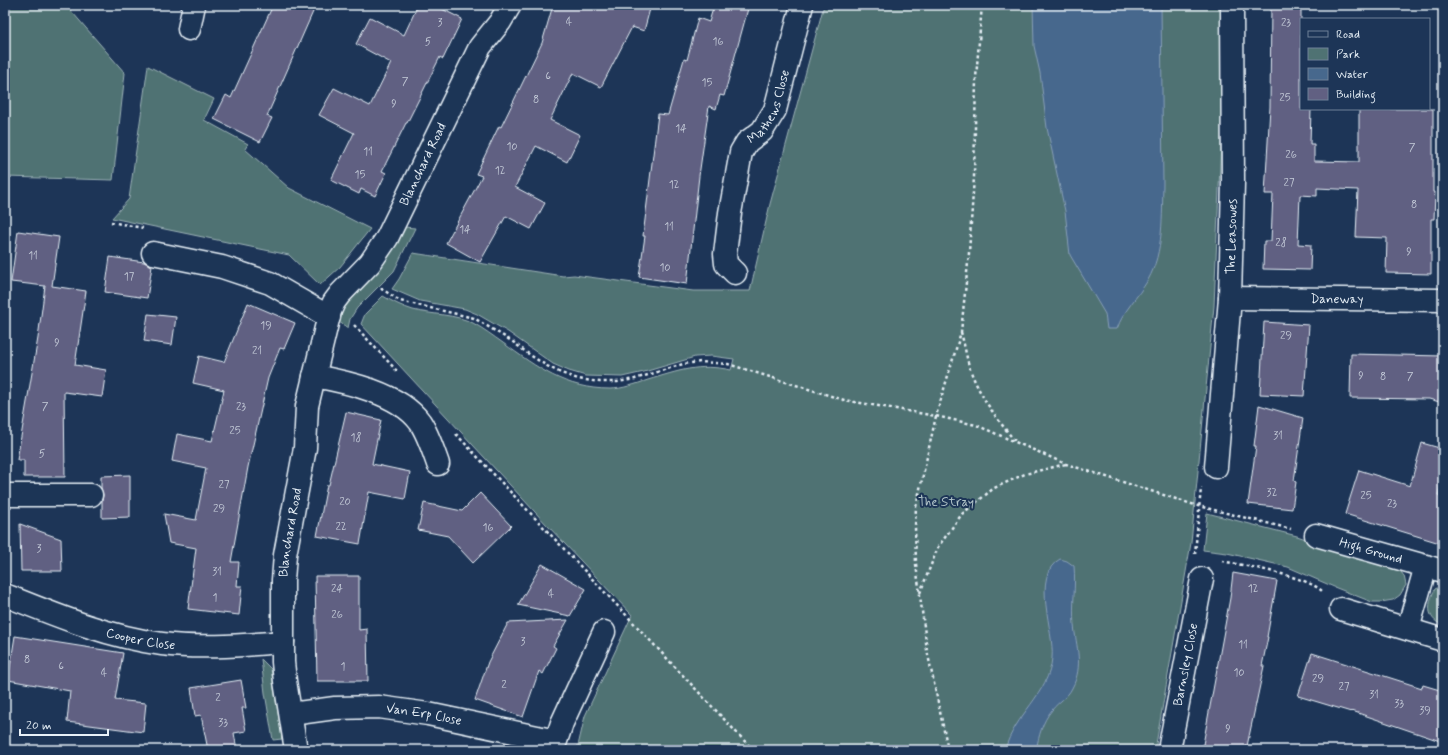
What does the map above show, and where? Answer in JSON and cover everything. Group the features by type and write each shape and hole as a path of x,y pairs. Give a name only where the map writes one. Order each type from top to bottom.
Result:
{"street":[{"path":"189,29 194,5"},
{"name":"Blanchard Road","path":"296,750 285,681 283,642 283,580 285,555 305,448 307,406 329,317 334,302 370,264 387,238 480,47 491,31 500,22 510,5"},
{"name":"Mathews Close","path":"735,273 726,264 725,254 730,213 741,152 747,142 762,131 775,110 802,5"},
{"name":"The Leasowes","path":"1216,467 1230,298 1233,182 1232,5"},
{"path":"153,253 222,267 270,283 329,317"},
{"name":"Daneway","path":"1230,298 1443,300"},
{"path":"314,376 338,380 389,398 401,405 418,420 423,427 438,464"},
{"path":"5,495 91,495"},
{"name":"High Ground","path":"1316,535 1435,568 1408,629"},
{"name":"Barnsley Close","path":"1169,750 1202,579"},
{"name":"Cooper Close","path":"5,595 102,630 148,642 199,646 283,642"},
{"path":"1341,609 1443,640"},
{"name":"Van Erp Close","path":"291,714 335,708 379,707 428,714 556,746 562,723 604,632"}],"path":[{"path":"946,750 947,746 927,650 919,595 916,564 915,526 916,507 936,416 961,332 969,253 974,177 976,78 982,5"},
{"path":"377,294 382,289 400,301 474,318 513,342 546,366 578,379 600,382 617,382 635,379 683,364 701,362 728,364 844,400 936,416 976,425 1066,464 1198,506 1316,535"},
{"path":"351,332 356,319"},
{"path":"353,324 402,376"},
{"path":"961,332 969,366 979,390 995,416 1015,441"},
{"path":"451,429 753,750"},
{"path":"919,595 938,547 962,514 994,488 1025,474 1066,464"},
{"path":"1202,579 1191,577 1195,556 1198,506 1204,466 1216,467"},
{"path":"1218,560 1295,578 1318,587 1341,609"}],"green space":[{"path":"5,5 66,5 125,73 113,180 5,177"},
{"name":"The Stray","path":"824,5 1222,5 1221,141 1214,306 1191,543 1155,750 577,750 585,716 632,615 361,324 365,314 383,296 413,310 451,316 473,323 540,369 566,381 594,388 615,389 689,369 709,367 731,370 734,359 711,356 695,357 622,377 586,376 553,364 508,332 477,314 465,309 420,301 392,289 413,253 563,276 574,275 693,291 750,291 770,204"},
{"path":"148,66 214,99 204,120 248,144 245,149 289,188 370,229 340,267 320,285 289,255 112,218 129,199"},
{"path":"404,227 415,228 394,271 357,308 350,319 348,328 339,322 343,308 365,285"},
{"path":"1207,513 1297,536 1352,555 1398,568 1404,576 1406,585 1400,595 1393,600 1372,602 1288,567 1227,553 1203,550"},
{"path":"1443,585 1443,625 1433,619 1430,605 1435,589"},
{"path":"261,659 271,669 282,739 273,740"}],"water":[{"path":"1033,5 1161,5 1163,184 1160,245 1157,258 1148,280 1127,310 1117,329 1107,329 1105,314 1070,255 1065,211 1047,128 1040,73 1034,46"},
{"path":"1060,559 1067,561 1074,566 1074,625 1078,656 1078,672 1076,680 1070,691 1054,707 1043,724 1036,750 1005,750 1009,737 1045,683 1049,671 1052,658 1052,647 1045,591 1047,578 1051,567"}],"building":[{"path":"273,5 316,5 267,116 272,118 260,142 214,119 226,95 231,98"},
{"path":"418,5 434,5 462,19 443,59 440,57 382,171 386,173 375,196 361,189 359,194 331,180 354,133 319,115 334,88 370,106 391,63 356,44 370,17 404,35"},
{"path":"553,5 651,5 644,31 632,27 601,87 573,73 550,120 580,135 567,162 536,146 515,187 545,203 531,229 506,216 480,262 446,243 482,176 476,174 542,43"},
{"path":"714,5 749,5 724,96 720,95 716,109 709,106 699,176 687,284 639,277 645,236 643,236 658,114 668,115 684,59 687,60 698,18 709,22"},
{"path":"1271,5 1301,5 1300,110 1311,110 1310,144 1314,144 1314,161 1359,162 1359,110 1433,109 1433,192 1435,192 1434,219 1431,219 1431,274 1386,273 1387,238 1356,237 1358,190 1317,188 1317,196 1300,195 1298,244 1311,245 1310,270 1263,269 1264,241 1271,241 1273,194 1265,194 1270,107"},
{"path":"18,231 59,237 52,286 86,291 75,365 106,370 102,397 64,392 65,477 24,477 24,460 17,460 38,338 45,286 11,282"},
{"path":"110,257 144,262 152,266 147,298 105,292"},
{"path":"248,303 295,323 284,349 280,348 268,378 248,467 231,562 239,562 237,586 242,586 239,615 188,609 196,548 169,543 164,514 196,520 206,468 172,461 177,434 212,441 224,390 193,383 199,356 224,362"},
{"path":"148,314 176,317 172,345 144,341"},
{"path":"1264,322 1309,325 1304,396 1260,394"},
{"path":"1351,354 1443,356 1443,403 1429,399 1350,398"},
{"path":"1259,405 1303,418 1294,481 1296,482 1292,509 1248,504 1256,446 1254,446"},
{"path":"346,412 381,420 372,464 410,472 405,499 369,492 360,544 317,536 327,485 329,485"},
{"path":"1422,443 1443,449 1443,476 1438,495 1443,496 1443,544 1345,514 1359,470 1410,486"},
{"path":"130,475 130,517 102,518 103,495 101,488 101,476"},
{"path":"480,493 511,526 473,563 448,536 418,530 424,503 462,511"},
{"path":"20,524 61,539 62,571 21,571"},
{"path":"542,564 586,589 570,616 518,605"},
{"path":"1233,573 1277,581 1262,666 1264,666 1247,746 1245,746 1244,750 1202,750 1230,598"},
{"path":"315,576 359,576 359,630 367,629 368,681 317,681"},
{"path":"568,620 553,646 556,648 543,674 539,671 523,717 475,700 488,662 508,623"},
{"path":"15,636 123,653 115,700 146,703 143,732 67,722 70,691 8,680"},
{"path":"1312,653 1422,688 1423,685 1443,691 1443,742 1352,711 1351,712 1298,696"},
{"path":"241,680 246,708 242,708 246,731 234,733 237,750 208,750 201,715 195,716 191,688"}]}
